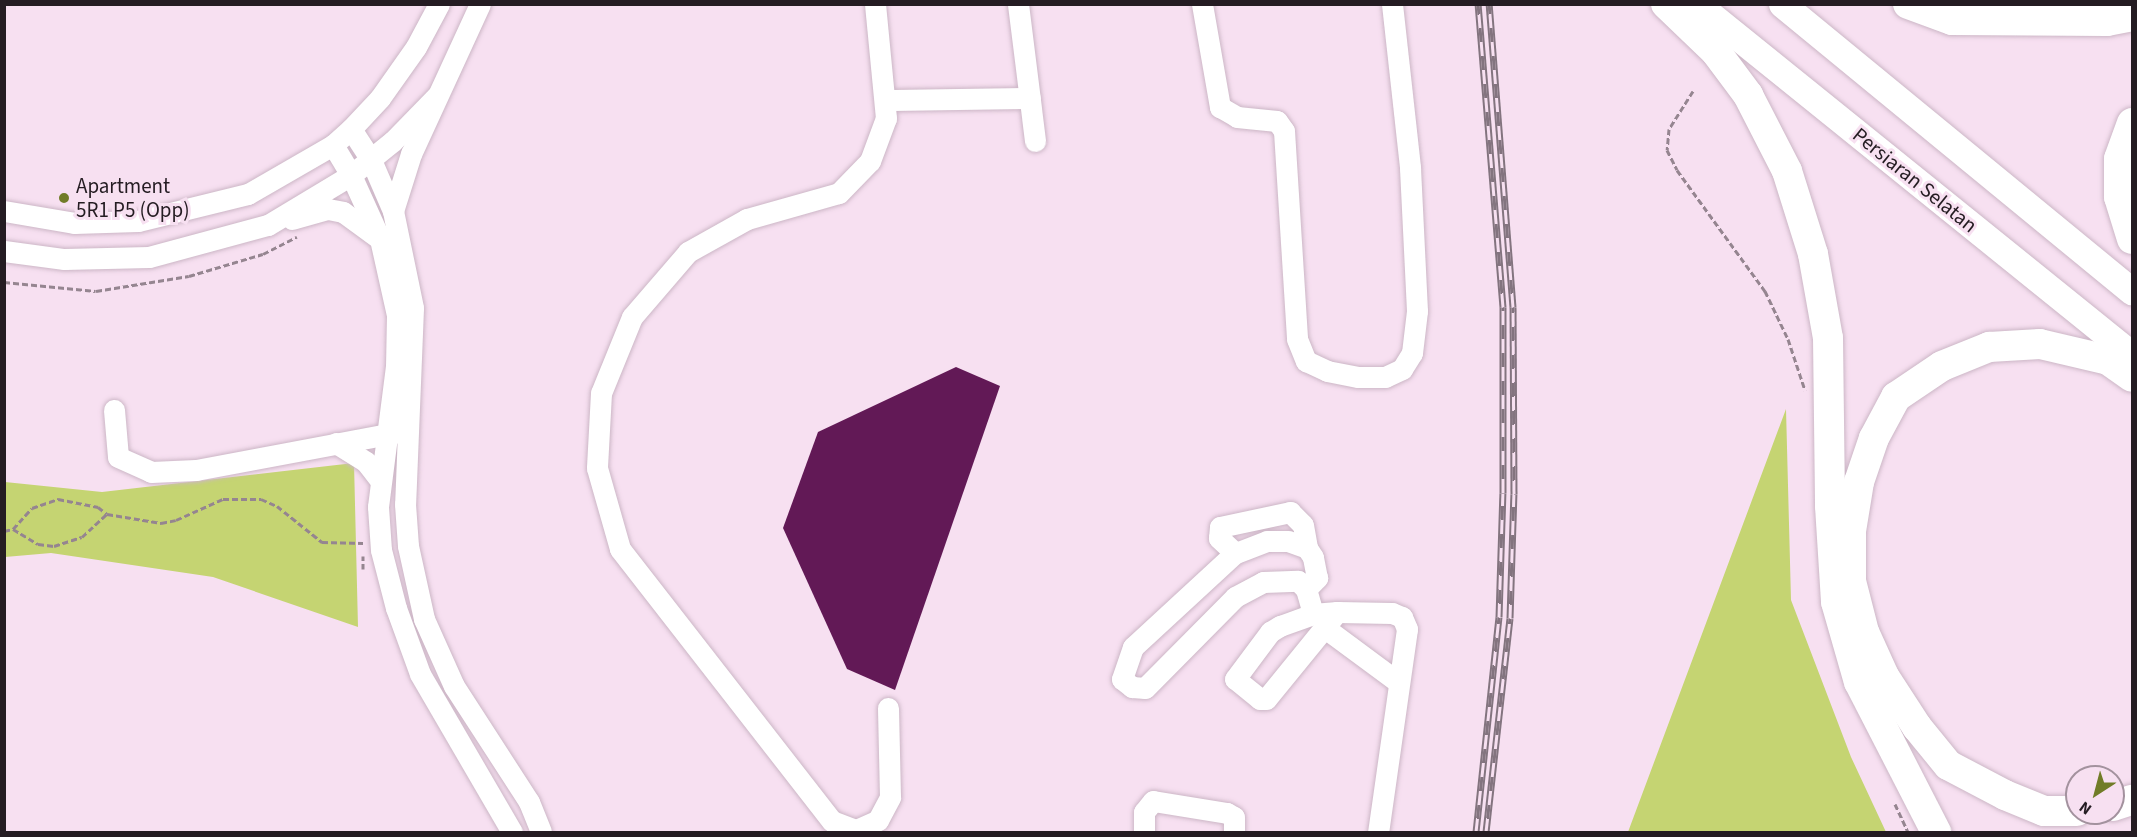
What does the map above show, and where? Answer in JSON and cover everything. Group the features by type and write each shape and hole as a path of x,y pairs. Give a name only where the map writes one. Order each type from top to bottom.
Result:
{"highway":[{"path":"1666,4 1716,52 1748,95 1787,171 1813,254 1828,338 1830,506 1836,602 1859,682 1936,832"},
{"path":"1908,4 1952,20 2107,21 2133,16"},
{"path":"2133,123 2119,159 2119,197 2133,239"},
{"path":"2065,811 2044,811 2005,795 1948,765 1923,735 1884,676 1864,632 1851,581 1851,531 1859,482 1874,438 1896,397 1942,366 1989,347 2040,344 2108,360 2133,377"}],"main road":[{"name":"Persiaran Selatan","path":"1697,4 2133,355"},
{"path":"1782,4 2133,292"}],"street":[{"path":"4,211 74,223 138,221 248,194 333,146 351,129 380,99 416,47 440,4"},
{"path":"393,211 402,175 480,4"},
{"path":"875,4 886,109 870,161 839,193 747,219 688,252 632,317 601,393 597,468 620,549 832,820 856,831 878,820 890,797 888,708"},
{"path":"1018,4 1035,141"},
{"path":"1202,4 1220,107 1237,117 1277,121 1284,131 1297,339 1306,361 1327,371 1358,378 1385,377 1402,369 1412,353 1417,311 1410,167 1392,4"},
{"path":"268,225 351,175 371,160 436,97"},
{"path":"886,109 1030,98"},
{"path":"351,129 371,160 393,211 413,308 413,366 381,481 381,550 396,608 420,674 512,832"},
{"path":"333,146 351,175 380,239 397,315 396,432 408,546 424,619 454,686 529,802 541,832"},
{"path":"4,251 64,259 149,257 328,209 344,212 380,239"},
{"path":"114,410 118,457 151,472 196,470 396,432"},
{"path":"336,443 366,462 381,481"},
{"path":"1235,553 1219,538 1220,528 1290,512 1303,525 1307,548 1313,557 1317,578 1306,589"},
{"path":"1307,548 1288,541 1267,541 1235,553 1133,647 1122,679 1132,687 1145,688 1235,597 1263,582 1298,581 1325,618 1398,682"},
{"path":"1325,618 1392,613 1402,617 1407,629 1378,832"},
{"path":"1146,832 1144,812 1153,801 1227,813 1234,818 1234,832"}],"path":[{"path":"1693,91 1669,129 1666,150 1677,170 1765,291 1788,339 1806,393"},
{"path":"1811,383 1812,393"},
{"path":"4,531 13,529 32,508 58,499 98,507 107,514 161,523 176,520 223,499 261,499 277,506 322,542 363,543 363,569"},
{"path":"13,529 38,544 54,546 82,537 107,514"},
{"path":"1893,802 1908,832"}],"green space":[{"path":"1786,409 1791,600 1851,757 1886,832 1628,832"},
{"path":"354,463 358,627 213,577 51,553 5,557 5,482 102,492"}],"building":[{"path":"956,367 1000,386 895,690 847,669 783,528 818,432"}],"railway":[{"path":"1476,832 1499,617 1503,493 1503,307 1478,4"},
{"path":"1486,832 1510,618 1514,494 1513,307 1489,4"}],"place":[{"name":"Apartment 5R1 P5 (Opp)","path":"64,198"}]}
